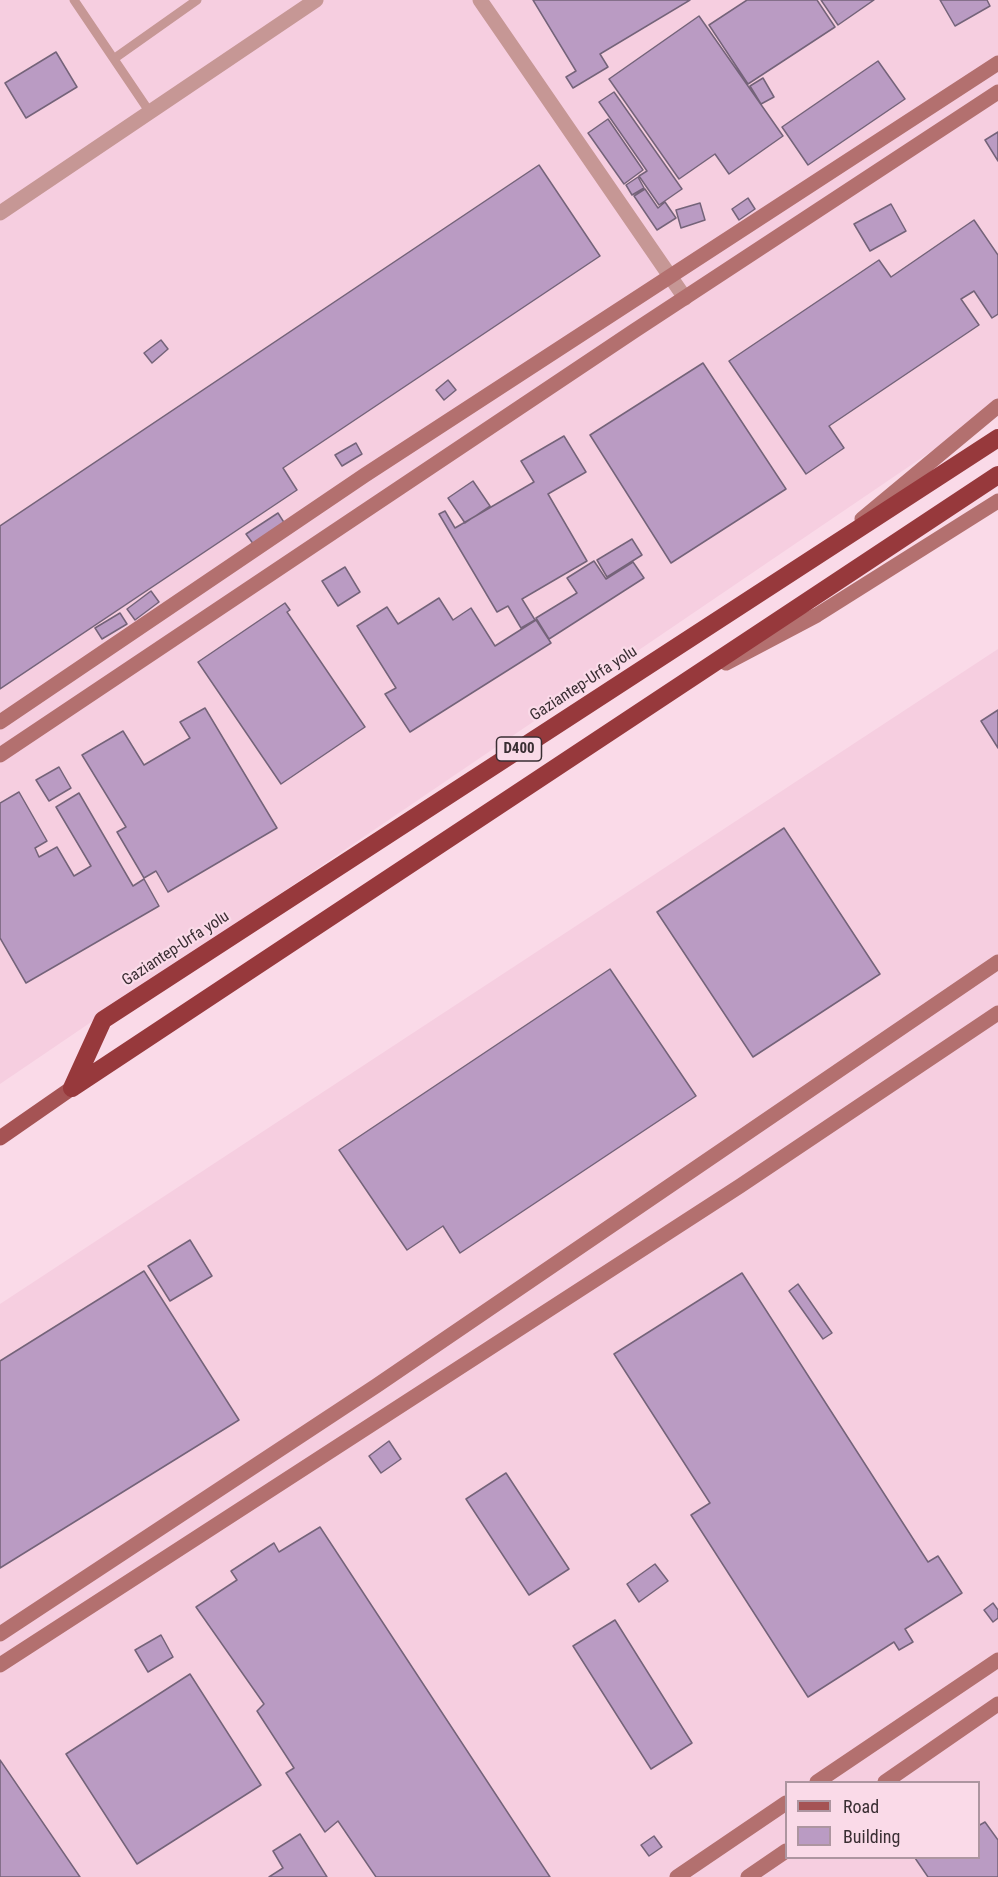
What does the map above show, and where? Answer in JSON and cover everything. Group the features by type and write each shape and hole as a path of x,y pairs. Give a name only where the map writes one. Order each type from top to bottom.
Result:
{"highway":[{"name":"Gaziantep-Urfa yolu","path":"72,1088 103,1020 998,438"},
{"name":"D400","path":"72,1088 998,475"}],"main road":[{"name":"D400","path":"0,1138 72,1088"}],"street":[{"path":"0,213 316,0"},
{"path":"480,0 686,298"},
{"path":"0,722 365,475 998,63"},
{"path":"0,755 998,92"},
{"path":"822,552 998,406"},
{"path":"668,694 817,615 998,501"},
{"path":"0,1634 376,1386 998,962"},
{"path":"0,1665 740,1186 998,1013"},
{"path":"818,1781 998,1660"},
{"path":"886,1781 998,1704"},
{"path":"677,1877 785,1804"},
{"path":"748,1877 785,1852"}],"lane":[{"path":"74,0 149,111"},
{"path":"114,58 197,0"}],"shaded area":[{"path":"0,0 998,0 998,406 0,1084"},
{"path":"998,649 998,1877 0,1877 0,1304"}],"building":[{"path":"533,0 690,0 600,54 608,67 573,88 566,77 576,71"},
{"path":"747,0 817,0 835,27 748,84 709,25"},
{"path":"821,0 874,0 838,25"},
{"path":"940,0 987,0 990,6 955,26"},
{"path":"699,16 783,136 729,174 715,154 679,179 609,79"},
{"path":"56,52 77,87 26,118 5,83"},
{"path":"878,61 905,99 808,165 782,127"},
{"path":"763,78 774,97 761,104 750,86"},
{"path":"614,92 682,189 659,205 639,176 647,171 599,102"},
{"path":"608,119 643,170 624,184 588,133"},
{"path":"998,132 998,161 985,140"},
{"path":"539,165 600,256 283,468 297,490 0,689 0,526"},
{"path":"638,177 644,188 632,195 626,185"},
{"path":"645,189 658,208 665,202 676,218 657,230 634,196"},
{"path":"748,198 755,209 739,220 732,209"},
{"path":"700,203 705,220 681,228 676,210"},
{"path":"891,204 906,231 870,251 854,224"},
{"path":"974,220 998,255 998,314 992,318 974,291 961,299 979,325 829,426 844,448 806,474 729,361 879,260 891,277"},
{"path":"161,340 168,349 152,363 144,353"},
{"path":"703,363 786,489 671,563 590,435"},
{"path":"448,380 456,390 444,400 436,390"},
{"path":"564,436 586,472 548,494 587,561 522,599 535,620 521,628 508,606 497,612 439,514 445,511 455,528 534,482 521,461"},
{"path":"356,443 362,454 342,466 335,455"},
{"path":"473,481 490,506 465,523 448,498"},
{"path":"278,513 285,524 254,545 246,534"},
{"path":"632,539 642,555 607,577 597,560"},
{"path":"594,561 606,579 633,562 644,578 549,639 536,618 577,593 567,578"},
{"path":"345,567 360,592 338,606 322,581"},
{"path":"151,591 159,602 135,620 127,609"},
{"path":"439,598 453,620 471,608 495,646 536,620 551,643 410,732 385,694 396,688 357,626 387,607 398,624"},
{"path":"285,603 290,610 287,612 365,727 281,784 198,662"},
{"path":"120,613 127,624 102,639 95,628"},
{"path":"205,708 277,828 168,892 156,871 144,878 117,832 126,827 82,755 123,731 144,765 190,738 180,722"},
{"path":"998,710 998,748 981,721"},
{"path":"59,767 71,788 49,801 36,780"},
{"path":"19,792 47,841 35,848 39,857 57,847 74,876 91,866 56,807 79,793 133,886 144,879 159,906 26,983 0,938 0,803"},
{"path":"784,828 880,974 753,1057 657,912"},
{"path":"610,969 696,1096 460,1253 443,1226 407,1250 339,1150"},
{"path":"190,1240 212,1276 170,1301 148,1266"},
{"path":"144,1271 239,1420 0,1568 0,1361"},
{"path":"742,1273 928,1562 938,1556 962,1593 905,1629 913,1642 899,1650 894,1642 808,1697 691,1515 710,1503 614,1354"},
{"path":"798,1284 832,1333 823,1339 789,1291"},
{"path":"389,1441 401,1459 381,1473 369,1456"},
{"path":"506,1473 569,1569 529,1595 466,1499"},
{"path":"320,1527 550,1877 376,1877 338,1821 325,1832 286,1773 294,1768 257,1711 264,1704 196,1607 237,1580 231,1571 274,1543 279,1552"},
{"path":"655,1564 668,1581 639,1602 627,1584"},
{"path":"993,1603 998,1610 998,1618 993,1622 984,1610"},
{"path":"615,1620 692,1743 651,1769 573,1646"},
{"path":"161,1635 173,1657 148,1672 135,1650"},
{"path":"190,1674 261,1785 137,1864 66,1754"},
{"path":"0,1760 80,1877 0,1877"},
{"path":"985,1822 998,1840 998,1877 928,1877 916,1859 980,1859 980,1825"},
{"path":"300,1834 327,1877 269,1877 283,1868 273,1851"},
{"path":"654,1836 662,1847 649,1856 641,1845"}]}
